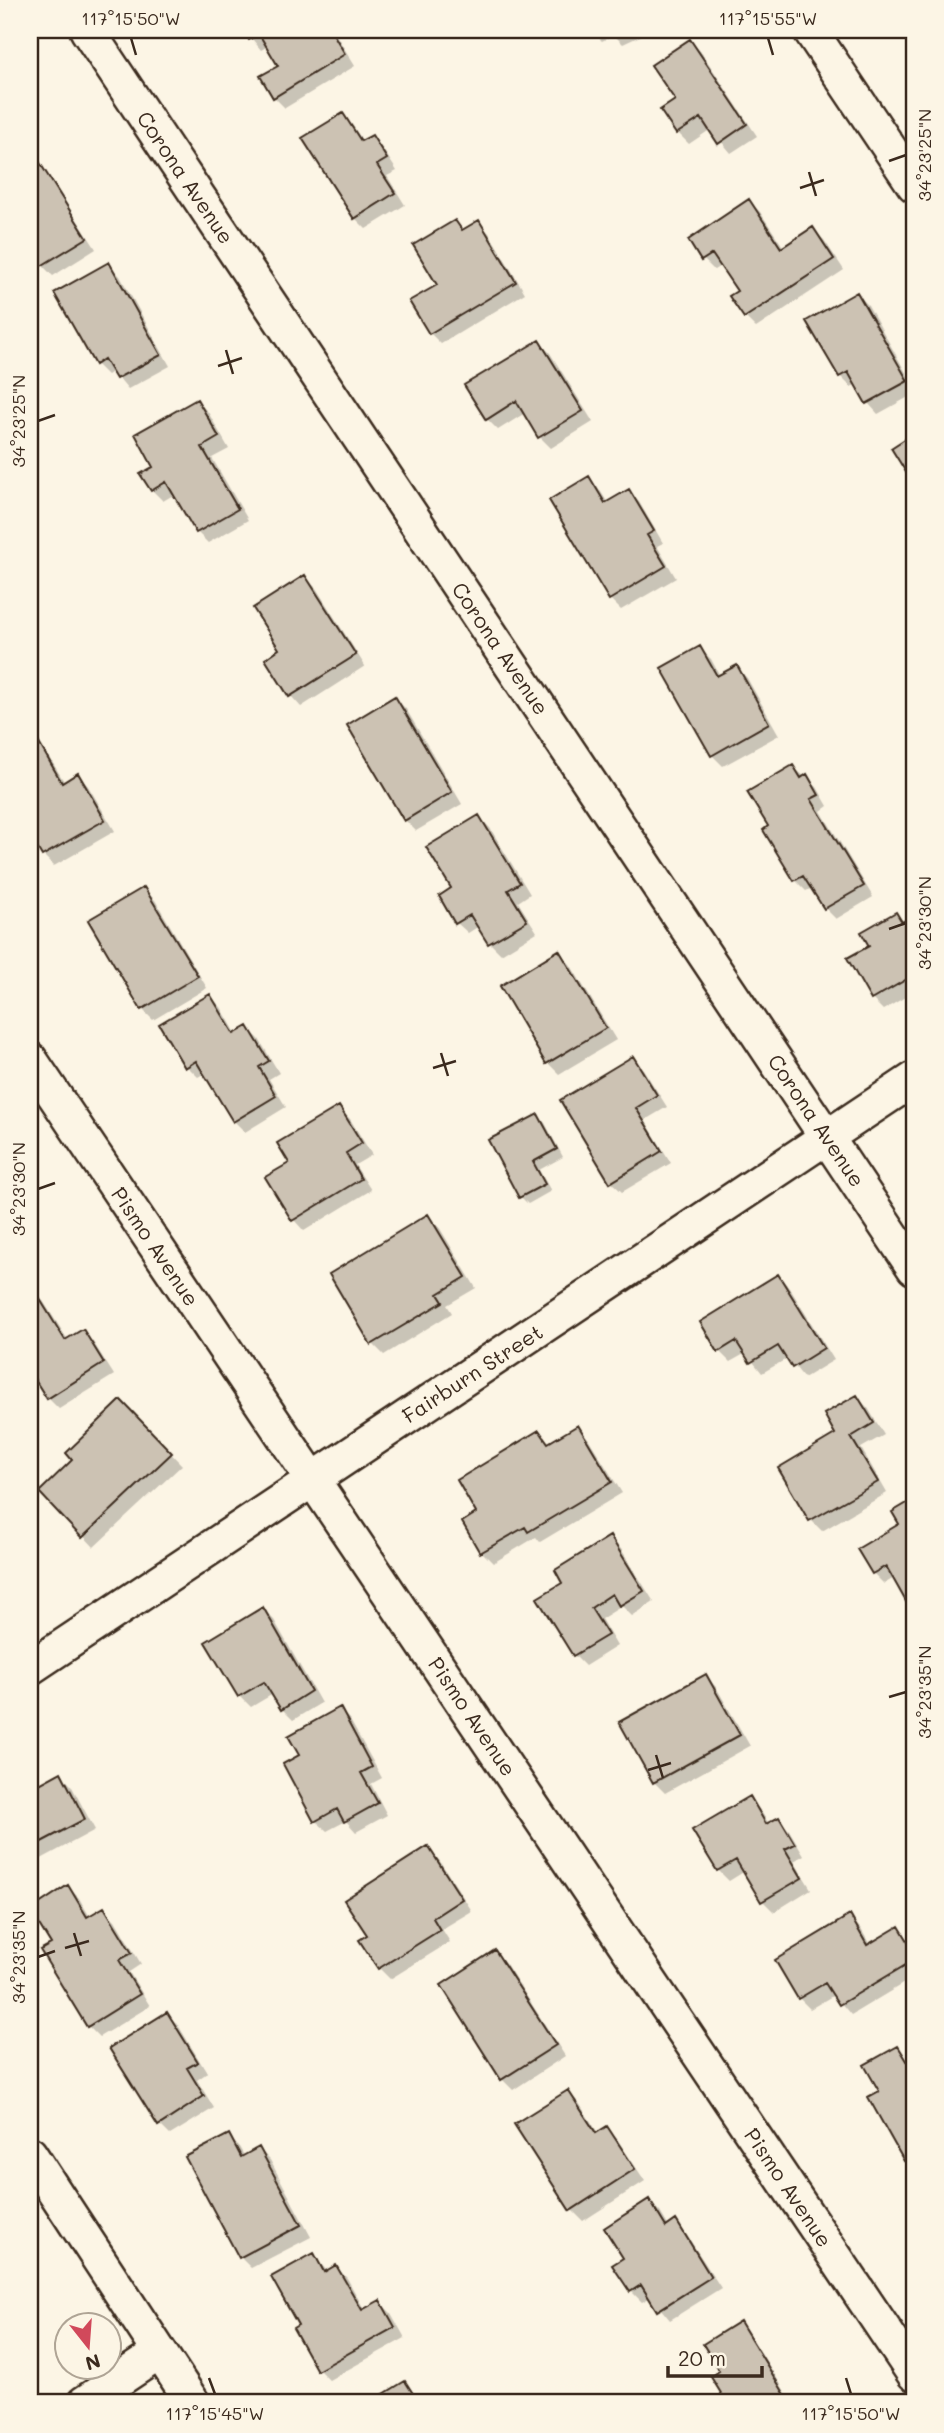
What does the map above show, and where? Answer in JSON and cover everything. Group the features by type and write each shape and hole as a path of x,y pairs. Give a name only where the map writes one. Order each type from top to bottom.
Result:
{"street":[{"name":"Corona Avenue","path":"87,30 914,1268"},
{"path":"810,30 914,185"},
{"name":"Pismo Avenue","path":"30,1059 914,2374"},
{"name":"Fairburn Street","path":"30,1668 914,1079"},
{"path":"30,2154 193,2403"},
{"path":"83,2403 159,2353"}],"building":[{"path":"243,30 331,30 345,54 273,98 260,76 278,66 259,34 249,40"},
{"path":"690,39 747,124 718,144 701,118 676,134 660,110 675,100 651,65"},
{"path":"343,113 361,141 372,135 387,159 377,165 395,193 354,219 302,138"},
{"path":"30,147 87,238 41,266 30,248"},
{"path":"749,199 781,248 813,227 834,259 744,318 729,296 737,291 712,254 701,261 688,240"},
{"path":"455,220 462,230 479,220 516,282 429,334 409,301 437,285 413,245"},
{"path":"109,262 161,355 116,379 104,359 95,365 54,293"},
{"path":"857,292 908,381 866,404 848,372 839,377 806,321"},
{"path":"539,340 583,411 538,438 516,401 486,420 464,385"},
{"path":"197,399 219,437 202,447 238,509 196,533 166,482 151,491 140,474 153,467 135,434"},
{"path":"914,433 914,485 891,448"},
{"path":"589,476 605,503 629,489 654,531 647,535 666,566 609,600 549,500"},
{"path":"305,575 356,655 289,697 265,659 279,649 253,608"},
{"path":"700,646 717,676 737,665 769,723 711,756 661,668"},
{"path":"395,696 452,792 404,821 347,725"},
{"path":"36,738 62,783 78,773 105,820 42,856 30,836 30,742"},
{"path":"793,765 801,778 807,774 819,795 811,799 864,886 824,909 803,876 794,881 763,830 768,826 747,792"},
{"path":"479,815 520,883 508,890 527,921 488,944 470,915 455,924 439,896 451,888 426,847"},
{"path":"144,887 198,976 141,1010 88,920"},
{"path":"896,912 902,922 914,915 914,975 871,1000 847,958 869,946 861,932"},
{"path":"559,950 606,1028 546,1064 500,986"},
{"path":"210,994 234,1034 248,1026 269,1061 259,1067 276,1096 233,1122 196,1061 185,1068 159,1024"},
{"path":"633,1056 657,1095 636,1108 662,1151 610,1183 560,1100"},
{"path":"339,1106 362,1143 346,1153 361,1179 292,1221 265,1177 289,1163 277,1143"},
{"path":"538,1114 557,1149 533,1162 545,1184 519,1198 488,1140"},
{"path":"428,1214 466,1277 438,1294 443,1302 371,1345 329,1274"},
{"path":"778,1274 824,1348 792,1368 778,1346 750,1363 736,1341 718,1352 700,1322"},
{"path":"33,1288 65,1340 83,1329 104,1363 47,1399 30,1372 30,1290"},
{"path":"857,1395 874,1423 851,1437 878,1482 809,1521 778,1468 835,1434 824,1414"},
{"path":"121,1400 172,1453 82,1538 39,1492 72,1460 66,1453"},
{"path":"578,1425 612,1482 528,1532 525,1527 480,1553 462,1522 476,1513 457,1480 539,1430 548,1443"},
{"path":"914,1499 913,1614 886,1566 872,1574 857,1549 899,1524 892,1512"},
{"path":"610,1536 644,1591 619,1606 612,1594 591,1608 608,1635 573,1656 537,1598 562,1583 555,1570"},
{"path":"263,1607 311,1691 281,1710 264,1682 238,1697 205,1642"},
{"path":"706,1674 740,1735 653,1783 619,1722"},
{"path":"340,1707 372,1767 361,1773 378,1803 344,1822 337,1809 314,1822 283,1764 299,1755 288,1736"},
{"path":"61,1772 85,1819 30,1848 30,1789"},
{"path":"750,1796 766,1824 779,1817 795,1844 785,1849 802,1878 761,1902 736,1860 717,1871 692,1830"},
{"path":"428,1846 462,1899 433,1918 440,1930 378,1969 359,1940 367,1935 344,1900"},
{"path":"68,1885 87,1917 104,1907 132,1953 119,1960 140,1994 87,2027 40,1950 51,1944 30,1910"},
{"path":"850,1915 867,1945 899,1926 914,1951 914,1960 839,2005 825,1983 798,1999 775,1960"},
{"path":"495,1950 556,2045 501,2080 441,1985"},
{"path":"167,2012 198,2062 187,2068 204,2096 158,2126 109,2048"},
{"path":"898,2046 912,2069 914,2068 914,2155 904,2161 868,2097 879,2091 864,2065"},
{"path":"568,2090 596,2133 607,2126 635,2169 570,2211 514,2124"},
{"path":"229,2134 241,2157 259,2147 301,2225 239,2258 185,2157"},
{"path":"649,2199 666,2227 676,2220 711,2277 657,2311 641,2285 630,2292 612,2265 623,2258 604,2228"},
{"path":"314,2253 324,2272 336,2265 362,2310 380,2300 395,2327 317,2371 293,2328 298,2325 271,2277"},
{"path":"740,2321 790,2403 741,2403 738,2398 727,2403 711,2377 719,2371 703,2344"},
{"path":"405,2381 419,2403 369,2403"}]}
